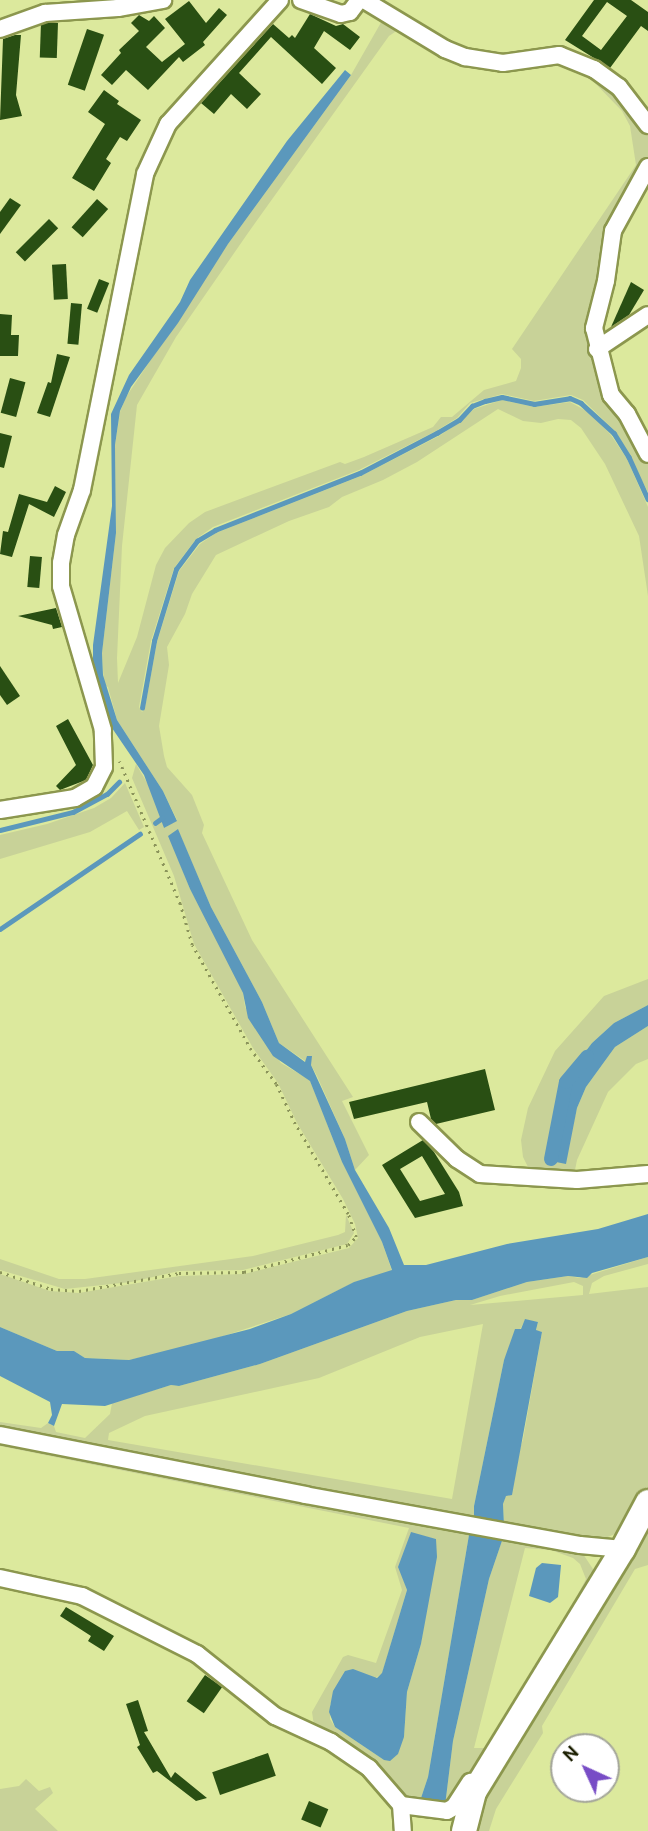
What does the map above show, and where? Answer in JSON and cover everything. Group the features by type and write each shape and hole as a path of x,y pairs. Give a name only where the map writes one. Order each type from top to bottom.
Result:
{"main road":[{"path":"464,1831 474,1792 648,1502"}],"street":[{"path":"0,29 45,13 163,0"},
{"path":"0,810 75,798 94,787 104,767 103,730 61,586 61,563 66,535 82,490 145,174 168,124 279,0"},
{"path":"301,0 341,14 350,12 361,0 445,49 464,57 503,63 559,55 594,69 619,87 648,125"},
{"path":"648,167 613,231 606,281 594,328 597,349 611,395 627,414 648,454"},
{"path":"597,349 648,315"},
{"path":"419,1122 457,1160 480,1174 576,1180 648,1174"},
{"path":"0,1435 580,1545 622,1549"},
{"path":"0,1578 82,1597 129,1622 180,1644 275,1716 349,1753 383,1781 401,1805 403,1831"},
{"path":"401,1805 447,1811 454,1807 482,1765 498,1751"}],"path":[{"path":"0,1272 51,1289 79,1291 179,1273 244,1272 353,1242 356,1233 344,1207 295,1124 276,1084 251,1050 192,945 180,904 130,781 116,756"}],"green space":[{"path":"383,19 401,28 389,36 248,233 176,337 137,405 122,546 118,683 137,637 156,565 165,548 189,523 205,512 340,462 345,464 364,457 433,427 441,417 452,417 484,390 516,381 521,359 512,349 636,165 630,126 622,111 592,80 558,58 606,80 648,135 648,157 626,199 590,328 648,463 648,492 616,432 583,400 571,395 534,401 502,394 470,403 457,418 436,431 359,470 213,527 196,539 174,568 151,641 139,707 142,712 145,708 157,642 179,571 200,544 216,533 361,476 439,436 474,409 502,400 534,407 570,402 590,413 611,435 627,459 648,507 648,596 639,536 605,464 581,428 571,420 558,419 541,423 523,421 498,409 417,462 383,480 342,497 329,507 289,521 216,555 192,594 185,614 167,647 169,665 159,726 164,756 167,767 192,795 204,825 202,833 252,940 353,1097 342,1101 369,1155 355,1170 345,1139 311,1065 279,1043 262,1002 211,907 178,830 169,836 190,889 225,954 243,993 245,1007 264,1042 281,1063 310,1080 342,1162 382,1242 392,1271 355,1282 291,1314 202,1343 129,1360 85,1358 74,1351 57,1351 0,1327 0,1274 50,1291 79,1293 179,1276 244,1274 349,1248 358,1238 355,1224 343,1199 297,1123 278,1083 253,1048 194,944 174,876 132,778 136,764 152,791 164,828 177,820 163,791 117,720 108,687 104,685 102,653 116,533 115,445 120,412 126,397 228,244 351,75"},
{"path":"125,783 144,827 139,830 127,811 90,832 0,859 0,835 47,824 94,808 111,798"},
{"path":"648,979 648,1005 614,1023 592,1043 579,1060 561,1103 553,1149 558,1151 572,1130 586,1087 615,1047 648,1026 648,1059 636,1064 608,1092 577,1160 574,1175 528,1167 523,1157 521,1140 528,1108 555,1051 604,996"},
{"path":"346,1215 354,1233 347,1244 243,1270 179,1271 131,1282 65,1289 0,1270 0,1259 59,1279 85,1279 253,1256 345,1232"},
{"path":"648,1257 648,1264 604,1276 592,1283 589,1294 648,1287 648,1494 623,1531 605,1538 584,1541 504,1525 503,1504 523,1439 542,1332 536,1331 538,1322 525,1320 504,1360 474,1506 474,1520 0,1430 0,1422 41,1428 48,1423 54,1426 56,1432 85,1438 110,1414 112,1403 171,1385 179,1386 260,1364 407,1311 456,1300 472,1300 527,1282 568,1276 580,1278","holes":["574,1282 583,1286 583,1295 470,1305 500,1296","483,1324 452,1499 108,1440 109,1433 145,1416 319,1378 420,1337"]},
{"path":"0,1439 470,1529 428,1777 420,1801 402,1795 372,1763 314,1726 312,1712 343,1657 348,1655 376,1663 402,1590 395,1567 409,1528 0,1446","holes":["411,1533 436,1539 421,1644 407,1692 404,1737 384,1760 335,1727 330,1719 330,1704 382,1674 407,1590 399,1567"]},
{"path":"648,1517 648,1565 635,1569 542,1726 543,1733 496,1809 489,1831 471,1831 478,1805"},
{"path":"504,1535 581,1551 597,1575 534,1678 586,1579 580,1564 573,1558 551,1550 525,1548 474,1748 488,1748 445,1806 453,1741 489,1579"},
{"path":"26,1779 39,1791 50,1787 53,1793 35,1809 58,1831 0,1831 0,1789 19,1786"}],"water":[{"path":"345,70 351,75 228,244 178,323 131,387 120,411 115,445 116,533 102,653 103,675 117,720 163,791 177,821 164,828 144,775 112,728 93,674 93,645 112,506 111,414 129,375 180,302 190,280 287,141"},
{"path":"178,829 211,907 262,1002 279,1043 305,1062 307,1056 312,1056 311,1065 345,1139 355,1170 389,1228 404,1265 426,1265 507,1244 598,1229 648,1214 648,1257 592,1273 587,1278 568,1276 527,1282 472,1300 456,1300 407,1311 260,1364 179,1386 171,1385 105,1406 62,1404 54,1426 48,1423 52,1415 50,1402 0,1376 0,1327 57,1351 74,1351 85,1358 129,1360 250,1329 291,1314 354,1282 392,1270 382,1242 342,1162 310,1081 273,1056 248,1018 243,993 190,889 168,836"},
{"path":"648,1005 648,1026 615,1047 586,1087 577,1108 566,1164 556,1162 558,1151 553,1149 553,1142 558,1114 579,1060 592,1043 614,1023"},
{"path":"525,1319 538,1322 536,1330 542,1332 512,1495 506,1496 503,1504 504,1525 474,1520 474,1506 504,1360 515,1329 521,1329"},
{"path":"470,1529 504,1535 489,1579 453,1741 445,1806 420,1801 428,1777"},
{"path":"411,1532 436,1539 437,1557 421,1644 407,1692 404,1737 398,1754 390,1761 384,1760 335,1727 329,1712 333,1691 345,1671 353,1669 377,1678 382,1673 407,1590 398,1567"},
{"path":"542,1563 561,1565 558,1597 550,1603 529,1596 536,1568"}],"building":[{"path":"594,0 631,0 648,12 648,31 641,26 610,68 565,40","holes":["607,2 627,16 601,50 582,36"]},
{"path":"189,1 206,23 219,8 227,15 203,42 205,45 183,62 179,57 148,90 126,70 112,85 101,75 121,53 119,50 139,31 131,23 139,15 149,21 154,16 165,28 146,47 162,62 185,44 165,19"},
{"path":"310,14 336,26 343,24 360,37 350,50 324,31 314,48 336,68 322,84 271,37 239,73 261,94 247,109 231,94 214,114 201,103 273,24 289,38 292,35 295,38"},
{"path":"41,22 58,23 57,58 40,57"},
{"path":"87,29 104,35 85,91 68,85"},
{"path":"21,35 16,95 22,116 0,120 3,39"},
{"path":"104,90 119,101 117,104 141,120 127,141 120,137 106,159 111,163 94,191 72,178 105,124 88,112"},
{"path":"10,198 21,205 0,234 0,212"},
{"path":"97,199 108,209 83,237 72,227"},
{"path":"49,219 58,228 25,261 16,252"},
{"path":"66,264 68,299 54,300 52,265"},
{"path":"99,279 109,283 97,313 87,309"},
{"path":"631,282 644,290 629,315 611,327"},
{"path":"71,303 82,304 78,345 67,344"},
{"path":"0,314 12,315 11,335 19,335 18,356 0,356"},
{"path":"57,354 70,357 50,417 37,413 48,382 51,383"},
{"path":"10,378 25,382 16,417 1,413"},
{"path":"0,433 12,436 4,468 0,467"},
{"path":"55,486 66,492 54,517 29,504 12,557 0,554 3,531 8,532 19,494 47,502"},
{"path":"30,556 42,557 39,588 27,587"},
{"path":"56,608 62,627 53,629 52,625 18,616"},
{"path":"0,666 20,696 7,705 0,695"},
{"path":"68,719 93,765 86,780 60,790 56,786 76,765 56,726"},
{"path":"485,1069 495,1110 436,1124 431,1119 427,1102 354,1119 349,1102"},
{"path":"423,1140 434,1152 459,1192 463,1206 415,1218 382,1165","holes":["422,1156 445,1194 420,1201 400,1169"]},
{"path":"66,1607 114,1636 104,1651 88,1641 91,1636 60,1616"},
{"path":"205,1675 222,1687 204,1713 187,1701"},
{"path":"138,1700 148,1731 144,1732 171,1778 175,1772 207,1798 196,1801 157,1771 153,1773 137,1747 140,1745 126,1704"},
{"path":"268,1753 276,1776 220,1795 212,1772"},
{"path":"309,1801 328,1809 321,1828 301,1819"}],"waterway":[{"path":"142,708 154,641 176,569 197,541 215,530 360,473 459,420 472,406 502,397 534,404 570,398 581,403 614,433 629,457 648,499"},
{"path":"0,830 73,812 107,794 119,782"},
{"path":"155,823 162,818"},
{"path":"0,929 140,834"},
{"path":"551,1159 566,1082 587,1057"}]}
